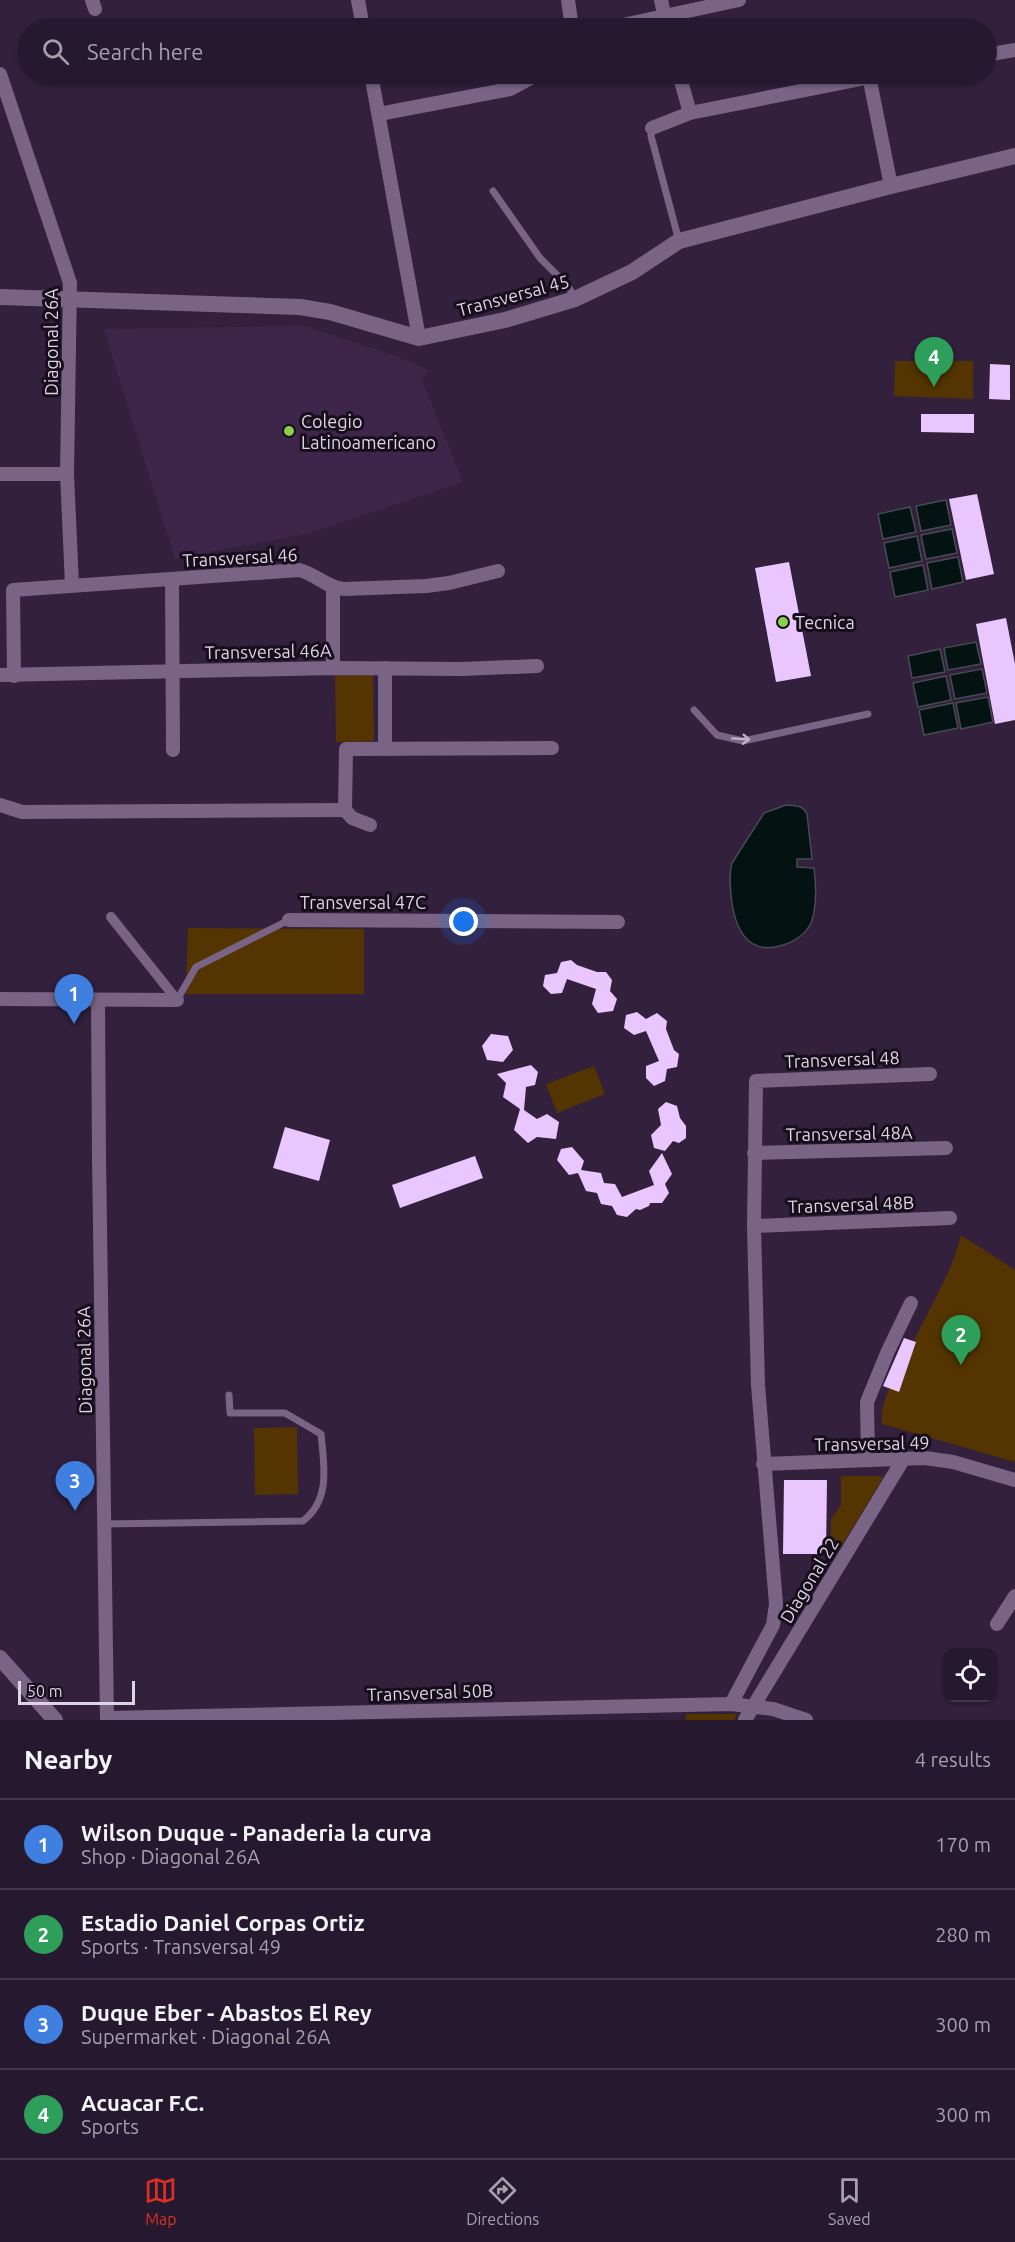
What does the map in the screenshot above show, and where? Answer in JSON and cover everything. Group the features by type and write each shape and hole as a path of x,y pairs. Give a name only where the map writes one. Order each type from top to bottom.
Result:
{"street":[{"path":"358,0 361,18"},
{"path":"568,0 571,18"},
{"path":"661,0 665,18"},
{"path":"682,18 739,0"},
{"path":"997,53 1015,50"},
{"name":"Diagonal 26A","path":"0,74 70,283 67,474 72,585"},
{"path":"374,84 419,338"},
{"path":"379,114 510,89 519,84"},
{"path":"682,84 690,112"},
{"path":"652,128 690,112 829,84"},
{"path":"871,84 891,186"},
{"name":"Transversal 45","path":"0,297 300,308 330,312 419,338 505,320 575,299 632,272 679,241 1015,156"},
{"path":"0,474 67,474"},
{"name":"Transversal 46","path":"14,676 13,590 299,570 312,574 333,588"},
{"path":"333,668 333,588 426,586 498,571"},
{"path":"172,579 172,750"},
{"name":"Transversal 46A","path":"0,675 537,666"},
{"path":"385,668 385,749"},
{"path":"370,825 352,818 345,810 346,749 552,748"},
{"path":"0,805 22,812 345,810"},
{"path":"111,917 177,1000"},
{"name":"Transversal 47C","path":"289,920 618,922"},
{"path":"0,999 177,1000"},
{"name":"Diagonal 26A","path":"98,1000 107,1720"},
{"name":"Transversal 48","path":"754,1153 756,1082 930,1074"},
{"name":"Transversal 48A","path":"754,1153 945,1148"},
{"path":"731,1704 772,1625 776,1598 758,1384 754,1153"},
{"name":"Transversal 48B","path":"754,1226 950,1218"},
{"path":"868,1460 867,1402 911,1303"},
{"name":"Diagonal 22","path":"745,1720 904,1458"},
{"name":"Transversal 49","path":"763,1464 925,1458 953,1462 1015,1480"},
{"path":"997,1624 1015,1596"},
{"path":"0,1658 55,1720"},
{"name":"Transversal 50B","path":"107,1720 731,1704 755,1705 806,1720"}],"lane":[{"path":"652,128 651,136 679,241"},
{"path":"493,191 540,258 568,286 575,299"},
{"path":"694,710 717,735 742,741 868,714"},
{"path":"177,1000 196,967 289,920"},
{"path":"104,1524 303,1521 311,1515 320,1498 325,1475 321,1434 285,1413 230,1413 229,1395"}],"shaded area":[{"name":"Colegio Latinoamericano","path":"305,326 396,356 428,370 422,380 463,482 311,533 175,559 104,329"},
{"path":"895,361 973,361 973,399 894,396"},
{"path":"946,500 951,525 921,531 916,506"},
{"path":"910,507 916,532 883,539 878,514"},
{"path":"952,529 957,553 926,559 921,535"},
{"path":"917,536 922,561 889,568 884,543"},
{"path":"958,557 963,582 932,589 927,563"},
{"path":"923,565 928,590 895,597 890,572"},
{"path":"976,642 981,664 948,670 944,648"},
{"path":"940,649 945,672 912,678 908,656"},
{"path":"982,669 987,693 955,699 950,675"},
{"path":"335,673 373,673 374,741 336,742"},
{"path":"946,676 951,700 918,707 913,683"},
{"path":"988,697 993,722 961,729 956,703"},
{"path":"953,703 958,728 924,735 919,710"},
{"path":"786,805 801,807 807,814 812,859 797,859 797,867 814,868 816,888 814,910 809,927 796,939 770,948 760,947 751,943 744,936 735,918 730,879 731,867 764,813"},
{"path":"188,928 364,929 364,994 186,994"},
{"path":"594,1066 605,1094 557,1113 546,1084"},
{"path":"961,1235 1015,1270 1015,1462 882,1424 882,1413 888,1392 916,1342 914,1341 952,1263"},
{"path":"297,1427 298,1494 255,1495 254,1428"},
{"path":"841,1476 880,1476 883,1478 836,1555 830,1554 831,1519 841,1505"},
{"path":"686,1714 737,1714 734,1720 686,1720"}],"building":[{"path":"990,364 1010,365 1010,400 989,399"},
{"path":"921,414 974,414 974,433 921,432"},
{"path":"977,494 994,574 966,580 949,499"},
{"name":"Tecnica","path":"789,562 811,676 776,682 755,568"},
{"path":"1006,618 1015,664 1015,720 995,724 976,624"},
{"path":"571,960 577,965 597,972 606,972 612,980 610,991 617,999 613,1011 598,1013 592,1004 596,989 567,979 562,993 551,994 543,986 545,975 557,973 561,962"},
{"path":"637,1012 646,1019 657,1013 667,1021 666,1029 674,1050 679,1054 677,1067 667,1069 665,1081 654,1086 646,1078 646,1066 659,1061 646,1031 634,1035 624,1028 626,1015"},
{"path":"491,1034 508,1036 513,1050 503,1062 487,1060 482,1046"},
{"path":"531,1065 538,1072 535,1085 526,1087 524,1110 537,1119 547,1114 559,1122 556,1139 537,1137 528,1143 514,1130 520,1109 503,1097 506,1083 497,1074"},
{"path":"666,1102 677,1106 680,1118 686,1126 686,1138 679,1143 673,1141 665,1151 654,1148 651,1135 661,1125 658,1109"},
{"path":"285,1127 330,1140 319,1181 273,1168"},
{"path":"572,1147 584,1161 581,1170 601,1173 604,1183 615,1184 622,1197 654,1185 649,1171 662,1153 672,1174 665,1184 669,1193 662,1203 650,1203 649,1206 640,1210 636,1209 627,1217 617,1215 612,1206 601,1204 597,1193 586,1191 578,1173 569,1175 557,1160 561,1149"},
{"path":"475,1156 483,1178 400,1208 392,1185"},
{"path":"904,1338 916,1342 899,1392 883,1386"},
{"path":"784,1480 827,1480 826,1554 783,1554"}],"place":[{"name":"Acuacar F.C.","path":"934,387"},
{"name":"Colegio Latinoamericano","path":"289,431"},
{"name":"Tecnica","path":"783,622"},
{"name":"Wilson Duque - Panaderia la curva","path":"74,1024"},
{"name":"Estadio Daniel Corpas Ortiz","path":"961,1365"},
{"name":"Duque Eber - Abastos El Rey","path":"75,1511"}]}
